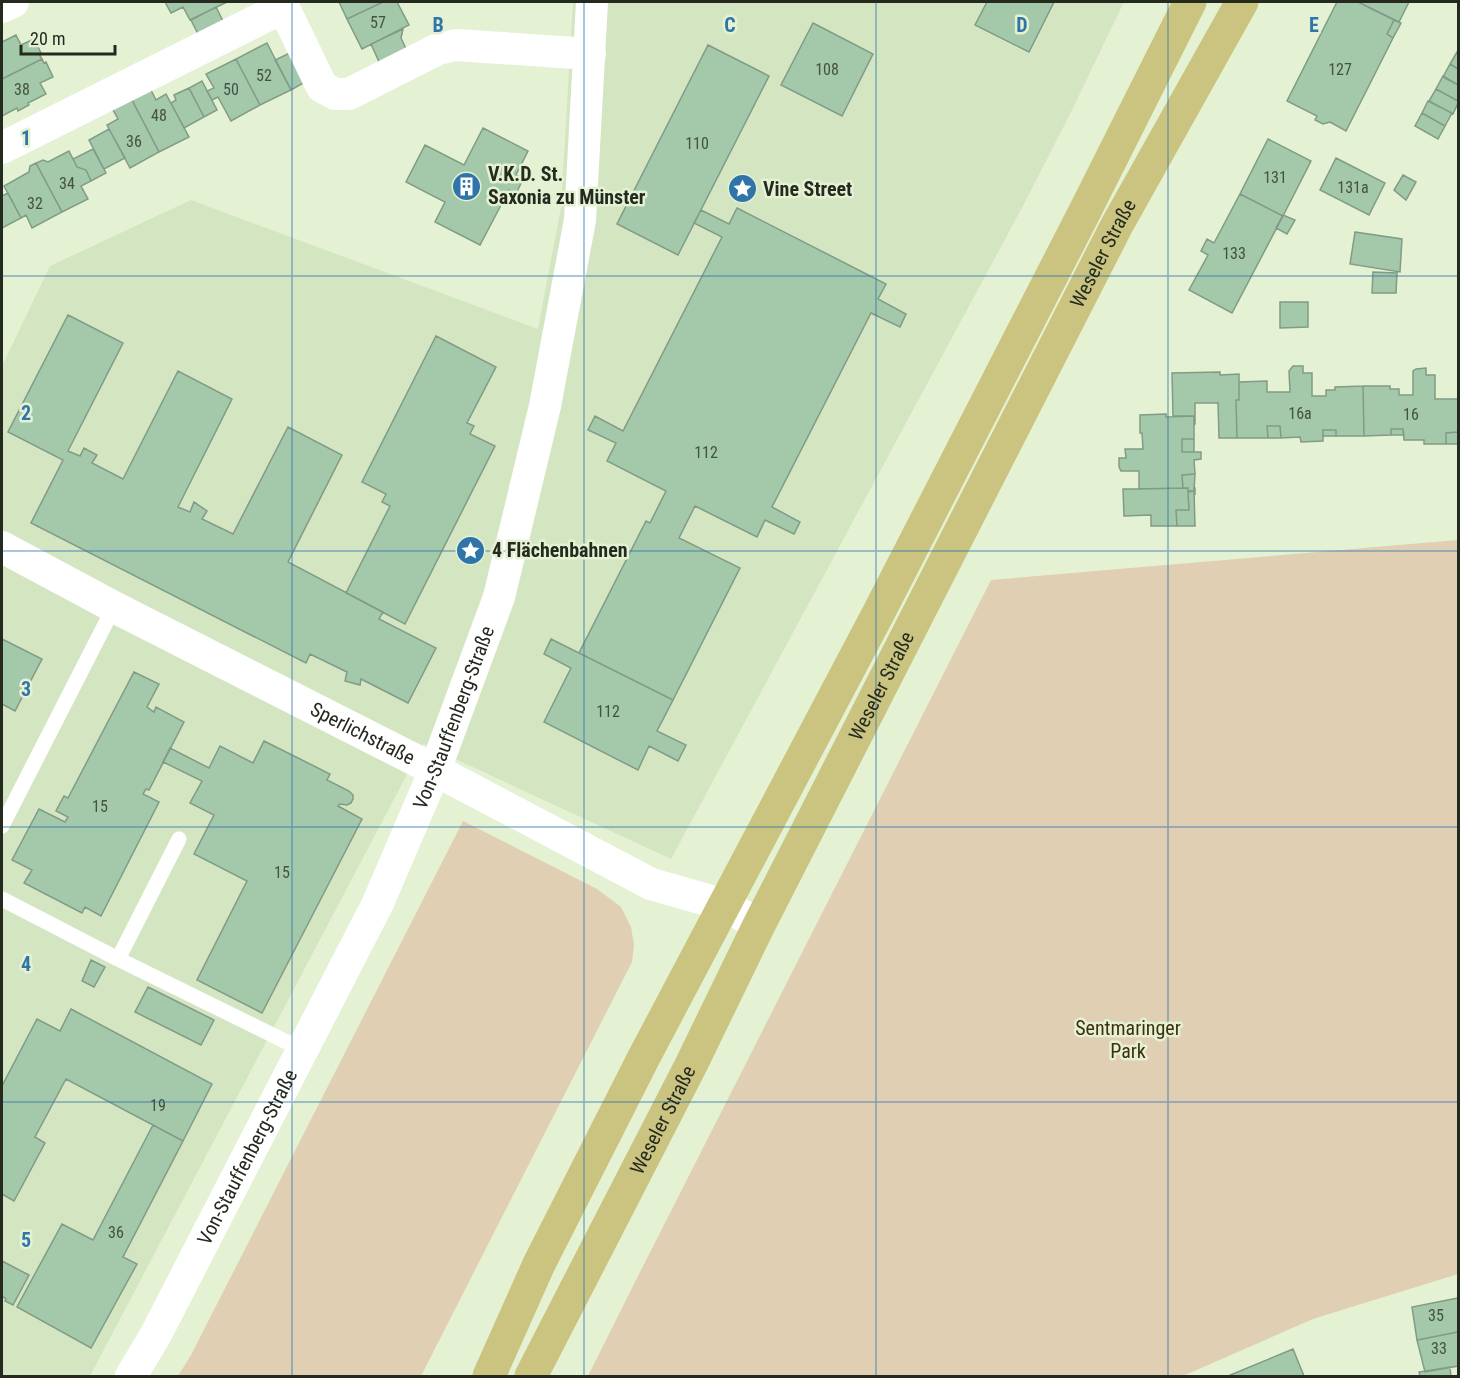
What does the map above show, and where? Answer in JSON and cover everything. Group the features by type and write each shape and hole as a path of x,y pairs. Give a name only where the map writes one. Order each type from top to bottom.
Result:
{"main road":[{"name":"Weseler Straße","path":"489,1377 539,1264 970,435 1190,2"},
{"name":"Weseler Straße","path":"531,1377 1117,225 1242,2"}],"street":[{"path":"2,7 13,2"},
{"name":"Von-Stauffenberg-Straße","path":"131,1377 155,1336 378,903 435,770 499,597 546,406 580,220 592,2"},
{"path":"2,148 283,4 322,87 335,94 349,94 438,49 456,45 590,54"},
{"name":"Sperlichstraße","path":"2,547 651,884 725,905 759,925"}],"lane":[{"path":"2,826 114,607"},
{"path":"118,959 179,839"},
{"path":"2,899 303,1050"}],"shaded area":[{"path":"573,2 1124,2 1024,204 671,859 423,744 90,1376 2,1376 2,366 50,266 191,200 538,329 561,207"}],"green space":[{"name":"Sentmaringer Park","path":"1458,540 1458,1274 1313,1319 1183,1376 588,1376 991,580"},
{"path":"463,821 597,889 621,907 631,927 634,945 632,962 421,1376 178,1376 191,1355"}],"building":[{"path":"165,2 227,2 190,20 183,7 171,13"},
{"path":"339,2 383,2 347,19"},
{"path":"383,2 397,2 409,25 362,49 347,19"},
{"path":"987,2 1054,2 1029,52 975,25"},
{"path":"1337,2 1358,2 1394,20 1387,34 1393,38 1346,131 1330,122 1323,124 1315,120 1317,116 1287,101"},
{"path":"1358,2 1409,2 1399,22"},
{"path":"216,7 225,25 200,38 191,20"},
{"path":"1394,20 1401,23 1393,38 1387,34"},
{"path":"813,23 873,54 842,116 781,85"},
{"path":"403,29 401,38 407,51 380,64 371,44"},
{"path":"16,35 21,45 34,39 42,59 2,79 2,42"},
{"path":"267,43 291,90 260,105 236,59"},
{"path":"708,45 769,76 678,255 617,224"},
{"path":"292,52 307,81 291,90 275,60"},
{"path":"1458,53 1458,69 1450,64"},
{"path":"42,59 44,63 46,62 53,77 40,83 46,94 18,111 17,108 2,116 2,79"},
{"path":"236,59 260,105 231,121 218,97 212,100 207,91 214,88 206,74"},
{"path":"1450,64 1458,69 1458,85 1443,77"},
{"path":"1443,76 1458,85 1458,101 1436,89"},
{"path":"202,81 217,110 204,117 189,88"},
{"path":"150,88 156,100 166,94 189,137 159,152 131,98"},
{"path":"189,88 204,117 184,128 171,103 176,100 174,95"},
{"path":"1436,89 1458,101 1453,114 1429,101"},
{"path":"131,98 159,152 130,168 107,125 118,119 112,108"},
{"path":"1428,101 1452,113 1445,126 1422,113"},
{"path":"1422,113 1445,126 1438,139 1415,126"},
{"name":"V.K.D. St. Saxonia zu Münster","path":"483,128 528,151 516,175 523,179 516,194 509,190 480,245 435,222 445,202 406,182 425,145 464,165"},
{"path":"109,129 125,158 104,169 89,140"},
{"path":"1268,139 1311,161 1283,216 1240,194"},
{"path":"93,149 106,173 91,181 86,170 77,167 73,159"},
{"path":"69,151 77,167 86,170 91,181 81,186 88,199 62,212 36,163 43,160 48,162"},
{"path":"1336,158 1385,183 1369,215 1320,190"},
{"path":"36,163 62,212 32,228 26,215 21,218 4,186 29,172 30,166"},
{"path":"1403,175 1416,182 1406,200 1394,190"},
{"path":"8,193 21,218 2,228 2,196"},
{"path":"1240,194 1283,216 1232,313 1189,290 1208,255 1201,251 1207,239 1214,243"},
{"path":"737,208 886,284 878,299 906,314 900,327 871,313 772,507 800,522 794,534 765,520 757,537 695,506 679,538 740,568 673,700 579,653 646,521 650,523 666,491 607,461 616,443 588,430 595,416 623,431 722,237 694,223 701,210 729,224"},
{"path":"1283,215 1295,220 1287,234 1276,228"},
{"path":"1355,232 1402,239 1400,272 1350,264"},
{"path":"1373,272 1397,273 1396,293 1372,293"},
{"path":"1280,302 1308,302 1308,327 1280,328"},
{"path":"68,315 123,343 68,451 80,456 84,448 97,455 92,463 123,479 178,371 232,399 178,507 190,512 194,502 207,511 202,519 233,534 288,427 342,455 288,562 383,612 379,619 436,648 408,703 361,679 360,685 345,681 347,672 310,654 306,663 31,523 63,460 8,432"},
{"path":"436,336 496,367 467,423 474,426 470,434 495,446 405,624 346,593 390,506 382,502 386,494 362,482"},
{"path":"1293,366 1303,366 1303,373 1312,373 1312,396 1326,396 1326,390 1335,390 1335,387 1363,386 1364,436 1336,436 1336,430 1323,430 1323,441 1301,442 1300,437 1281,438 1280,426 1267,426 1268,438 1237,438 1236,400 1239,400 1239,382 1267,381 1267,392 1290,392 1289,371"},
{"path":"1426,368 1426,375 1435,375 1435,399 1458,399 1458,432 1446,433 1446,444 1424,444 1424,440 1404,440 1403,429 1391,429 1391,435 1364,436 1363,386 1390,386 1390,389 1399,389 1399,395 1413,395 1413,371"},
{"path":"1220,372 1220,375 1239,374 1239,400 1236,400 1237,438 1219,438 1218,403 1195,403 1195,424 1194,416 1173,416 1172,373"},
{"path":"1166,414 1166,417 1194,416 1194,439 1182,439 1182,452 1201,452 1201,459 1194,460 1195,474 1182,475 1183,488 1139,489 1139,471 1121,471 1119,458 1126,458 1125,449 1143,449 1140,415"},
{"path":"1267,426 1280,426 1281,438 1268,438"},
{"path":"1391,429 1403,429 1404,435 1391,435"},
{"path":"1323,430 1336,430 1336,436 1323,436"},
{"path":"1458,432 1458,444 1446,444 1446,433"},
{"path":"1182,439 1194,439 1194,452 1182,452"},
{"path":"1195,474 1194,491 1183,488 1182,475"},
{"path":"1188,488 1188,491 1194,491 1188,492 1189,510 1176,510 1177,526 1151,526 1151,515 1124,516 1123,489"},
{"path":"1194,491 1195,526 1177,526 1176,510 1189,510 1188,492"},
{"path":"2,639 42,659 15,711 2,704"},
{"path":"551,639 673,700 657,731 686,745 678,761 649,746 638,770 544,722 571,668 544,654"},
{"path":"134,672 159,684 147,707 154,712 156,707 184,722 149,790 146,789 143,794 159,802 101,916 85,907 82,913 24,883 32,870 12,860 39,809 65,822 68,817 56,811 64,796 68,798"},
{"path":"264,741 330,774 327,780 353,795 351,803 338,806 362,819 262,1013 197,980 247,881 194,854 214,815 190,803 202,781 163,762 170,748 209,768 220,746 253,763"},
{"path":"91,960 105,967 94,987 82,981"},
{"path":"148,987 214,1020 201,1045 135,1012"},
{"path":"71,1009 212,1084 183,1141 66,1079 35,1137 45,1143 14,1201 2,1194 2,1086 37,1019 60,1031"},
{"path":"153,1125 183,1141 123,1257 137,1264 91,1348 17,1307 62,1224 93,1240"},
{"path":"2,1261 29,1275 13,1305 5,1301 6,1299 2,1296"},
{"path":"1458,1298 1458,1332 1417,1340 1412,1307"},
{"path":"1458,1332 1458,1366 1425,1372 1417,1340"},
{"path":"1293,1349 1304,1376 1228,1376"},
{"path":"1450,1367 1451,1376 1420,1376 1419,1372"}],"place":[{"name":"V.K.D. St. Saxonia zu Münster","path":"467,186"},
{"name":"Vine Street","path":"742,189"},
{"name":"4 Flächenbahnen","path":"471,550"}]}
